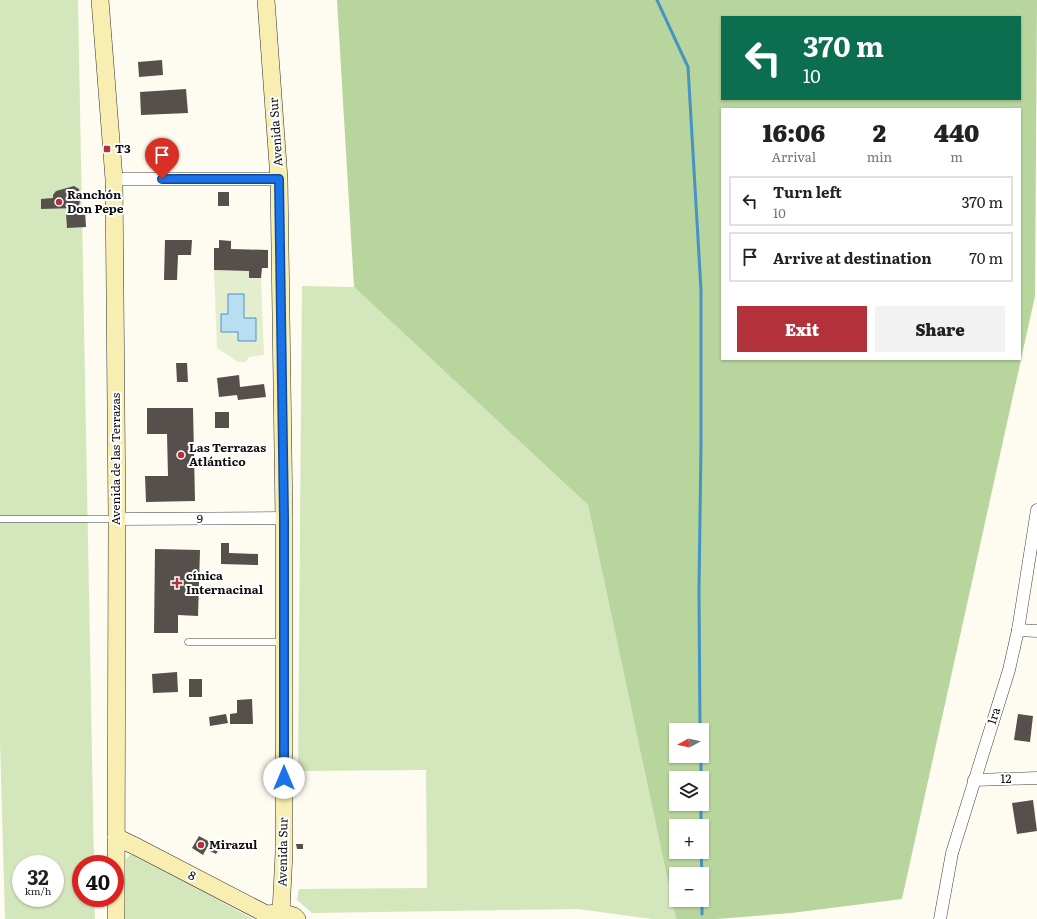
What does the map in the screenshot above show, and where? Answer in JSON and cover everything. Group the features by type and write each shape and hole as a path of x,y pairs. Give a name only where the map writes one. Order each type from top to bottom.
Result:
{"street":[{"name":"Avenida de las Terrazas","path":"100,0 114,179 117,519 116,919"},
{"name":"Avenida Sur","path":"266,0 279,179 284,518 284,853 271,915"},
{"path":"114,179 279,179"},
{"name":"1ra","path":"940,919 952,853 1009,670 1018,630 1037,510"},
{"name":"9","path":"117,519 284,518"},
{"path":"1018,630 1037,631"},
{"name":"12","path":"974,780 1037,778"},
{"name":"8","path":"116,837 271,915"},
{"path":"271,915 294,916 297,919"}],"lane":[{"path":"0,519 117,519"},
{"path":"188,642 284,642"}],"green space":[{"path":"0,0 78,0 94,855 72,855 72,907 94,907 95,919 5,919 0,742"},
{"path":"337,0 1037,0 1035,296 1021,359 1021,108 721,108 721,360 1021,360 902,899 791,913 717,919 676,919 673,907 709,907 709,867 669,867 669,886 588,505 354,287"},
{"path":"214,270 249,271 249,278 261,278 264,355 249,357 246,362 238,362 217,348"},
{"path":"302,286 354,287 588,505 669,886 669,907 673,907 676,919 652,919 578,909 312,913 297,900 299,889 427,888 426,770 298,771"},
{"path":"130,855 137,855 253,919 125,919 126,859"}],"water":[{"path":"228,294 244,294 244,318 256,318 256,341 238,341 238,332 221,332 221,314 228,314"}],"building":[{"path":"162,60 163,75 139,77 138,62"},
{"path":"186,89 188,113 141,115 140,92"},
{"path":"74,186 79,189 80,195 79,206 77,208 41,209 41,199 53,198 56,191"},
{"path":"218,192 229,192 229,206 218,206"},
{"path":"85,211 86,227 67,228 66,213"},
{"path":"165,240 192,240 191,255 178,255 177,280 164,280"},
{"path":"219,240 231,241 231,249 268,250 268,268 262,268 261,278 249,278 249,271 214,270 214,248 219,248"},
{"path":"176,363 187,363 188,382 177,382"},
{"path":"239,375 240,387 264,384 266,397 238,400 237,395 219,397 217,378"},
{"name":"Las Terrazas Atlántico","path":"147,408 193,408 195,501 146,502 145,476 168,476 167,434 147,434"},
{"path":"215,412 229,412 229,428 215,428"},
{"path":"221,543 229,543 229,553 258,554 258,565 221,564"},
{"name":"cínica Internacinal","path":"155,549 200,550 198,616 178,615 178,633 154,633"},
{"path":"177,672 178,692 153,693 152,674"},
{"path":"189,679 202,679 202,697 189,697"},
{"path":"252,699 253,724 230,724 230,714 237,713 237,700"},
{"path":"226,714 228,723 210,726 209,717"},
{"path":"1018,714 1033,716 1030,742 1014,740"},
{"path":"1033,800 1037,831 1017,834 1012,803"},
{"path":"199,836 210,842 203,855 192,848"},
{"path":"296,844 303,844 303,849 297,849"},
{"path":"214,846 219,849 216,854 210,851"}],"waterway":[{"path":"657,0 688,67 701,290 699,591 700,723"},
{"path":"701,763 701,771"},
{"path":"701,811 701,819"},
{"path":"701,859 702,867"},
{"path":"702,907 702,914"}],"place":[{"name":"T3","path":"107,149"},
{"name":"Ranchón Don Pepe","path":"59,202"},
{"name":"Las Terrazas Atlántico","path":"181,455"},
{"name":"cínica Internacinal","path":"177,583"},
{"name":"Mirazul","path":"201,845"}],"route":[{"path":"162,179 279,179 284,518 284,778"}]}
